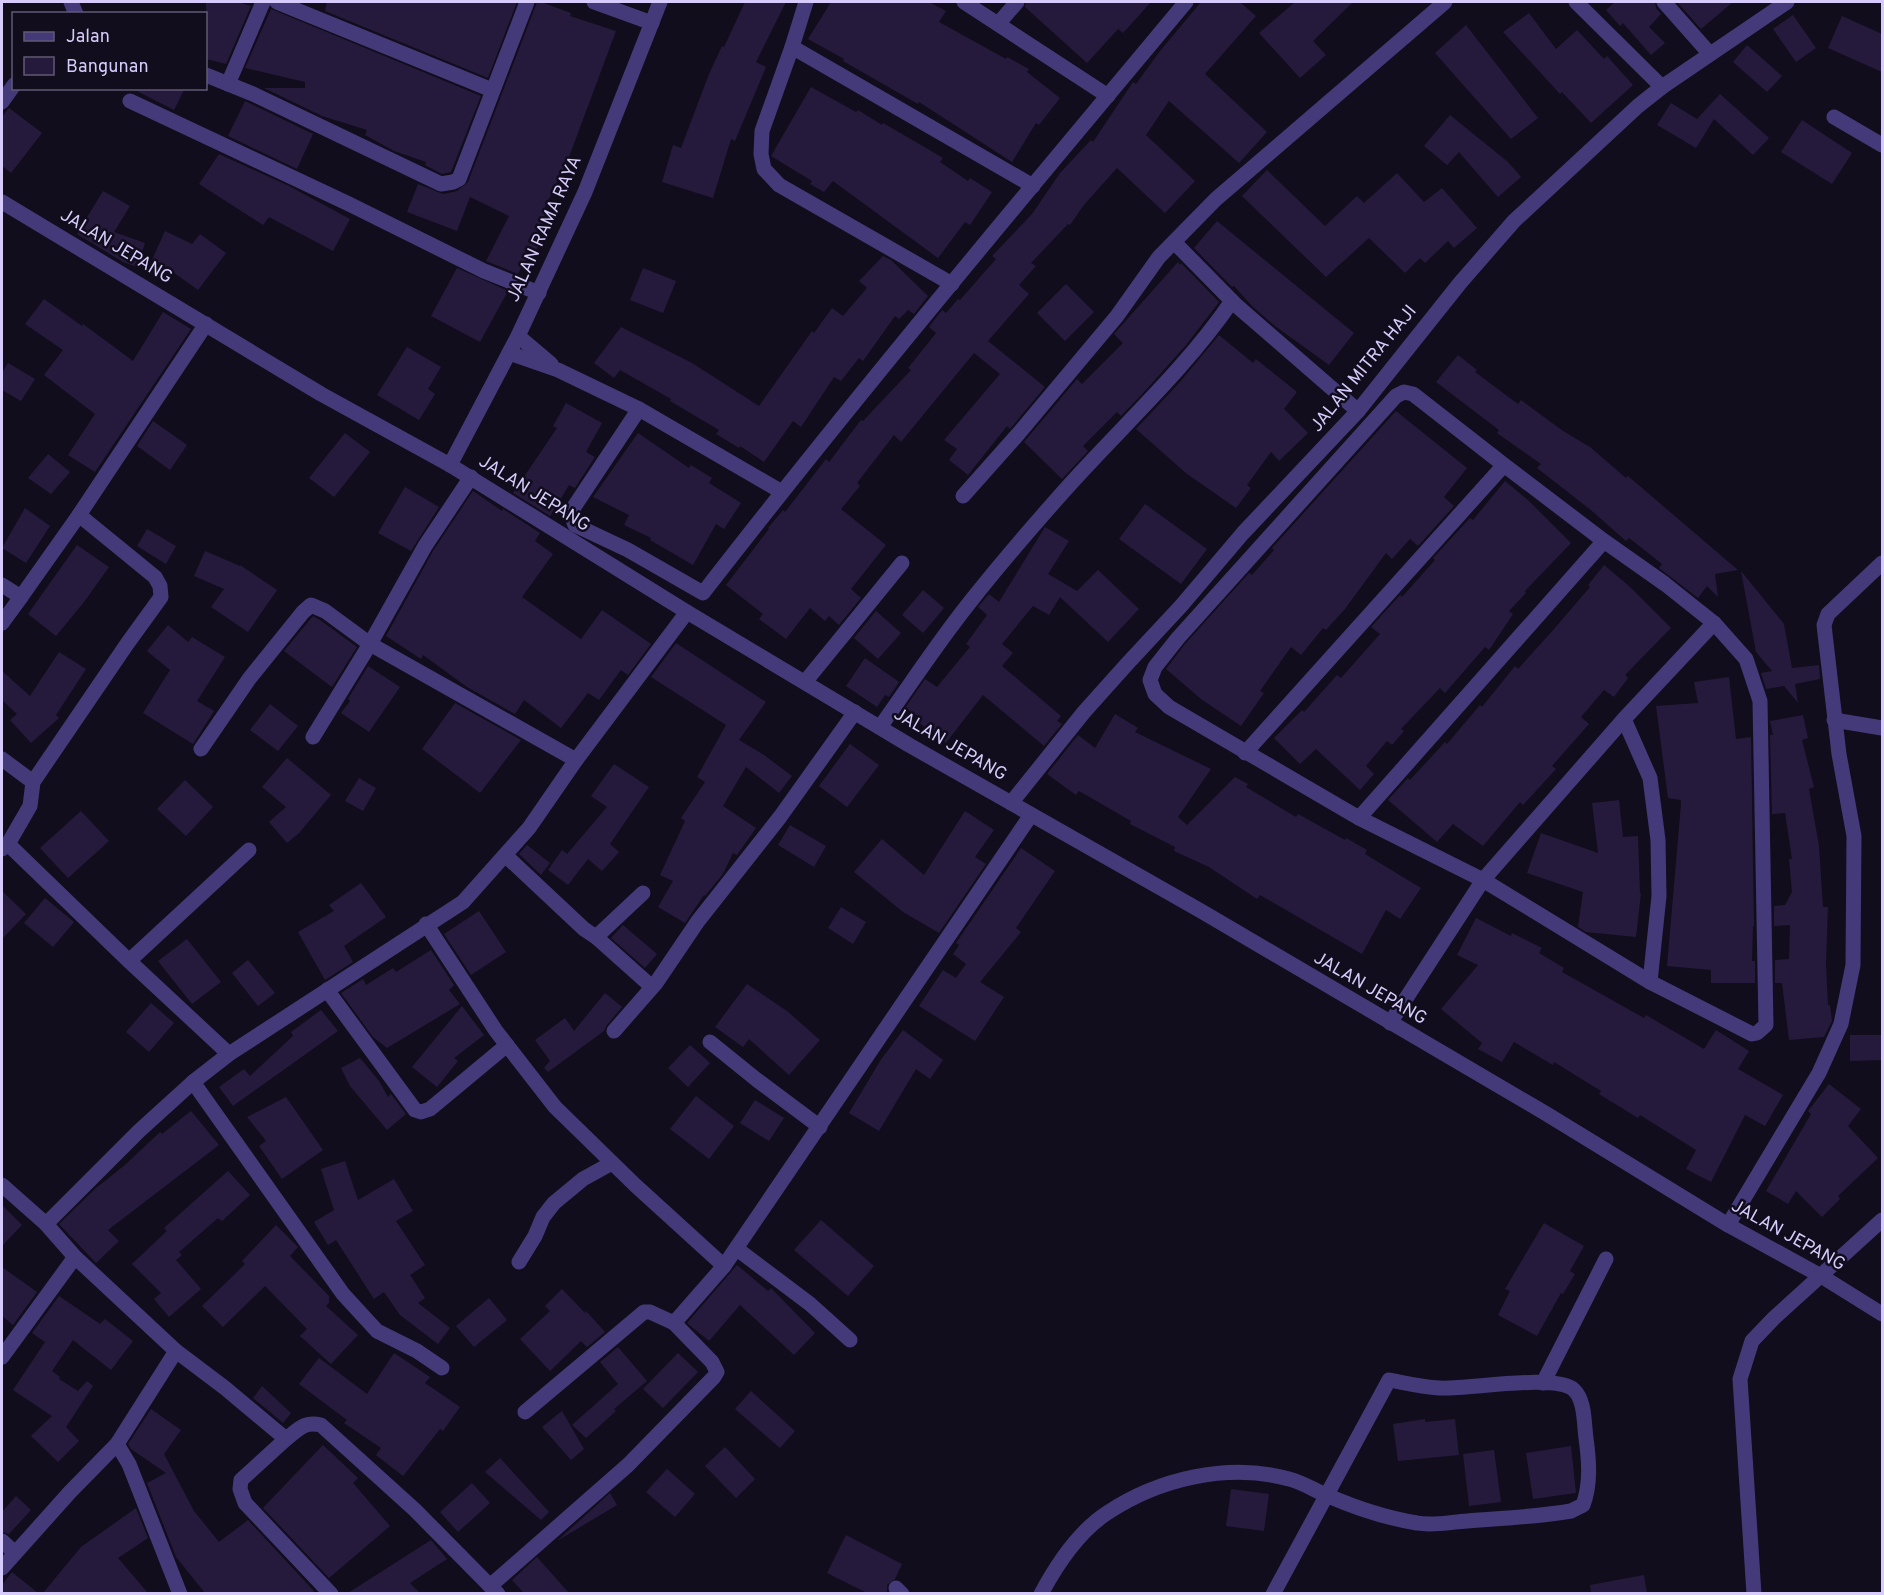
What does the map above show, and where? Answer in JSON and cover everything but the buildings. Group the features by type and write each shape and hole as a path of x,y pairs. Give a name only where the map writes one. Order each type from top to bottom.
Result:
{"street":[{"path":"228,84 263,2"},
{"path":"277,2 492,90"},
{"path":"207,75 441,184 453,182 459,179 527,2"},
{"path":"594,2 652,23"},
{"name":"JALAN RAMA RAYA","path":"450,465 518,336 585,192 660,2"},
{"path":"806,2 762,131 761,154 764,169 779,185 952,284"},
{"path":"964,2 1108,96"},
{"path":"998,24 1017,2"},
{"path":"639,409 574,507 572,517 575,525 628,550 703,593 782,492 1186,2"},
{"path":"963,496 1020,433 1117,316 1159,257 1216,199 1445,2"},
{"path":"1576,2 1662,87"},
{"path":"1664,2 1710,54"},
{"name":"JALAN MITRA HAJI","path":"1011,803 1084,712 1181,606 1243,533 1358,411 1460,283 1514,221 1638,106 1662,87 1787,2"},
{"path":"792,48 1033,186"},
{"path":"2,102 12,89"},
{"path":"130,101 484,270 539,293"},
{"path":"1834,117 1882,145"},
{"name":"JALAN JEPANG","path":"2,202 321,394 471,477 687,612 880,727 1201,911 1545,1113 1728,1225 1821,1276 1882,1314"},
{"path":"1174,242 1232,301 1358,411"},
{"path":"880,727 997,568 1065,490 1183,362 1216,324 1232,301"},
{"path":"2,623 79,515 206,324"},
{"path":"518,336 558,370"},
{"path":"509,353 558,370 639,409 782,492"},
{"path":"1404,392 1413,394 1604,541 1665,584 1714,623 1746,659 1760,701 1766,1025 1757,1033 1752,1034 1650,982 1484,880 1359,818 1245,753 1169,708 1155,694 1150,680 1155,667 1193,621 1396,396 1404,392"},
{"path":"1245,753 1504,465"},
{"path":"313,737 370,644 425,546 471,477"},
{"path":"79,515 155,577 160,586 161,597 33,782 30,806 5,847 230,1054"},
{"path":"1359,818 1604,541"},
{"path":"806,682 902,563"},
{"path":"1728,1225 1818,1073 1841,1024 1853,965 1854,836 1834,720 1824,625 1828,614 1882,563"},
{"path":"2,585 21,597"},
{"path":"201,749 249,679 311,605 325,611 370,644 576,760"},
{"path":"46,1224 139,1131 193,1082 230,1054 463,902 528,828 687,612"},
{"path":"1390,1023 1484,880 1624,719 1714,623"},
{"path":"614,1032 652,987 698,921 780,817 855,712"},
{"path":"1624,719 1650,778 1658,840 1659,896 1650,982"},
{"path":"1834,720 1882,728"},
{"path":"2,759 33,782"},
{"path":"674,1323 737,1249 1031,815"},
{"path":"129,961 249,850"},
{"path":"505,855 584,929 597,937 652,987"},
{"path":"597,937 643,892"},
{"path":"426,924 507,1045 555,1107 724,1266"},
{"path":"327,990 415,1110 421,1112 430,1109 507,1045"},
{"path":"710,1042 820,1127"},
{"path":"193,1082 343,1294 377,1331 417,1351 442,1368"},
{"path":"519,1262 535,1236 543,1217 554,1203 583,1179 612,1163"},
{"path":"2,1185 46,1224 75,1257 176,1351 286,1439"},
{"path":"1754,1593 1740,1379 1752,1341 1774,1318 1882,1220"},
{"path":"737,1249 810,1304 850,1340"},
{"path":"2,1357 75,1257"},
{"path":"1543,1383 1606,1259"},
{"path":"331,1593 245,1503 240,1490 241,1480 304,1425 311,1423 321,1425 415,1510 494,1590 628,1465 717,1372 712,1362 674,1323 650,1312 644,1312 525,1412"},
{"path":"2,1568 70,1492 117,1444 176,1351"},
{"path":"1041,1593 1075,1542 1106,1514 1142,1494 1183,1480 1213,1474 1244,1472 1290,1479 1327,1496 1377,1515 1420,1524 1571,1511 1583,1505 1588,1491 1588,1452 1581,1403 1575,1390 1566,1385 1543,1383 1439,1388 1389,1380 1327,1496 1273,1593"},
{"path":"117,1444 129,1464 180,1593"},
{"path":"2,1541 15,1553"}]}
